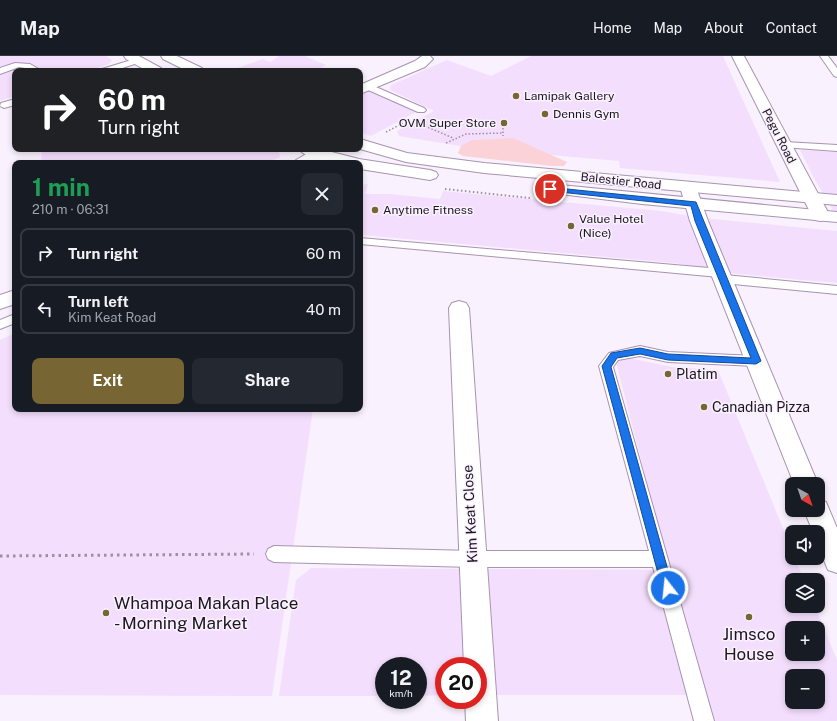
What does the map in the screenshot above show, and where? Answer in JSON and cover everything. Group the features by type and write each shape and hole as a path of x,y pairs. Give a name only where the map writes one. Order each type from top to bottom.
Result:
{"street":[{"path":"167,56 191,68"},
{"name":"Pegu Road","path":"738,56 812,198 829,216"},
{"path":"134,58 151,68"},
{"name":"Balestier Road","path":"363,145 406,156 484,168 837,200"},
{"path":"305,160 315,152"},
{"path":"323,152 346,160"},
{"name":"Balestier Road","path":"363,165 411,173 694,204 829,216"},
{"path":"688,187 699,221 803,477"},
{"path":"0,303 12,297"},
{"name":"Kim Keat Close","path":"459,308 482,721"},
{"path":"820,517 837,560"}],"lane":[{"path":"824,56 837,74"},
{"path":"112,68 134,58"},
{"path":"0,71 20,64 28,65 33,68"},
{"path":"363,87 421,110"},
{"path":"4,105 12,103"},
{"path":"785,146 837,148"},
{"path":"363,241 722,276 837,290"},
{"path":"0,325 12,319"},
{"path":"704,721 606,366 614,356 640,351 668,357 756,361"},
{"path":"274,554 473,559 659,559"}],"path":[{"path":"382,134 425,112 421,110"},
{"path":"410,119 453,138"},
{"path":"440,146 453,138 466,134 503,134 503,128"},
{"path":"440,189 533,198"},
{"path":"0,556 274,554"}],"shaded area":[{"path":"0,56 106,56 112,60 109,64 98,68 12,68 12,97 0,101"},
{"path":"279,56 305,56 326,65 320,68 238,68 263,59 270,62"},
{"path":"531,56 723,56 780,182 620,168 619,161 472,148 399,136 397,131 434,111 390,90 391,85 447,60 491,76"},
{"path":"373,90 418,111 371,136 363,133 363,95"},
{"path":"513,138 567,162 564,166 552,166 463,156 458,153 461,146 472,140"},
{"path":"800,150 837,152 837,217 815,180"},
{"path":"42,152 279,152 280,157 274,160 41,160"},
{"path":"368,184 365,194 389,194 440,199 443,191 661,211 703,218 837,231 837,283 738,274 674,263 363,235 363,185"},
{"path":"12,334 12,412 313,412 272,696 0,695 0,340"},
{"path":"624,357 672,367 718,370 785,533 785,565 798,565 801,573 785,573 785,613 818,613 821,621 785,621 785,661 825,661 825,631 837,660 837,721 707,721 700,695 487,695 487,657 435,657 435,695 427,696 427,657 375,657 375,696 279,696 296,580 311,568 669,570 616,362"}],"place":[{"name":"Lamipak Gallery","path":"516,96"},
{"name":"Dennis Gym","path":"545,114"},
{"name":"OVM Super Store","path":"504,123"},
{"name":"Anytime Fitness","path":"375,210"},
{"name":"Value Hotel (Nice)","path":"571,226"},
{"name":"Platim","path":"668,374"},
{"name":"Canadian Pizza","path":"704,407"},
{"name":"Whampoa Makan Place - Morning Market","path":"106,613"},
{"name":"Jimsco House","path":"749,617"}],"route":[{"path":"550,189 694,204 699,221 751,345 756,361 668,357 640,351 614,356 606,366 668,588"}]}
